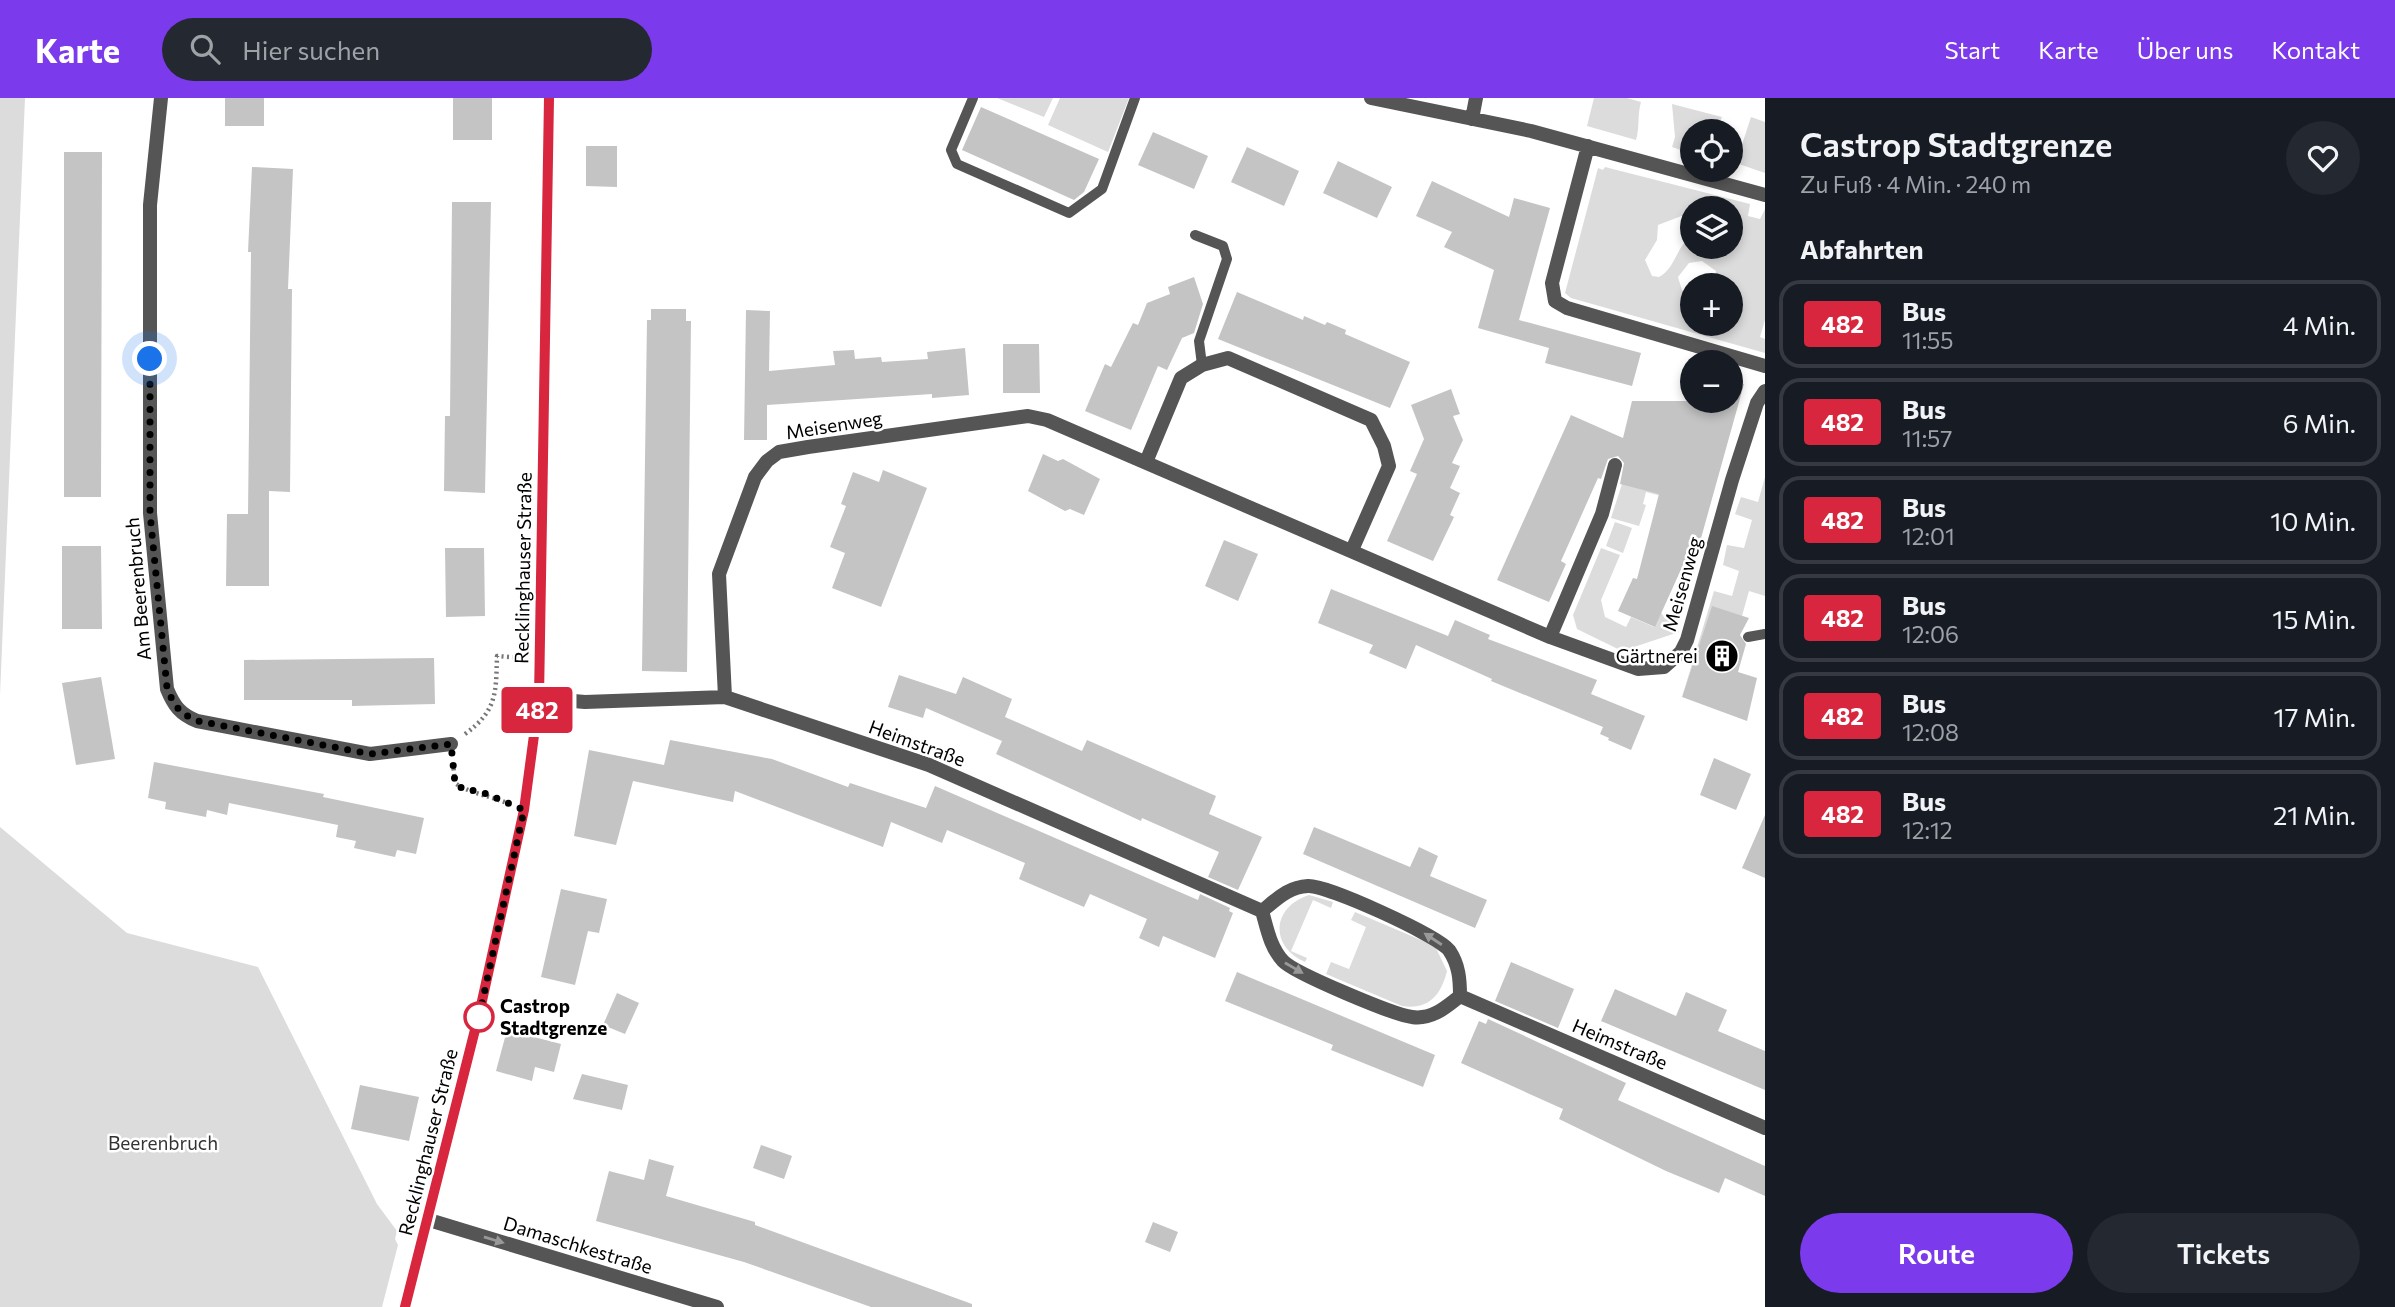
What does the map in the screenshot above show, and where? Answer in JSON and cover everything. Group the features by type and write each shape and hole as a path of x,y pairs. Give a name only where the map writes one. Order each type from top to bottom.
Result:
{"main road":[{"name":"Recklinghauser Straße","path":"405,1307 480,1010 524,810 539,698 542,659 549,98"}],"street":[{"name":"Am Beerenbruch","path":"161,98 150,205 150,513 167,688 172,700 177,710 198,721 370,754 451,744"},
{"path":"1371,98 1472,118 1588,146 1765,195"},
{"path":"1472,118 1476,98"},
{"path":"1588,146 1552,283 1555,301 1567,308 1765,366"},
{"path":"1146,462 1181,378 1202,365 1228,358 1371,421 1384,446 1388,466 1352,550"},
{"name":"Meisenweg","path":"725,697 719,574 755,477 767,461 779,452 1028,416 1047,420 1550,637 1638,669 1664,667 1681,652 1736,468 1757,403 1765,391"},
{"path":"1550,637 1602,514 1615,465"},
{"name":"Heimstraße","path":"539,698 585,702 725,697 929,765 1262,911"},
{"path":"1310,886 1362,904 1417,928 1448,948 1460,971 1460,996 1436,1014 1412,1017 1320,983 1284,962 1271,943 1262,911 1285,891 1310,886"},
{"name":"Heimstraße","path":"1460,996 1765,1128"},
{"name":"Damaschkestraße","path":"429,1220 717,1307"}],"lane":[{"path":"973,98 951,150 957,164 1069,213 1102,189 1135,98"},
{"path":"1195,235 1223,246 1227,260 1199,341 1202,365"},
{"path":"1748,637 1765,634"}],"path":[{"path":"524,810 482,792 463,789 455,783 451,744 479,724 496,700 497,656 542,659"}],"green space":[{"path":"0,98 25,98 0,695"},
{"path":"997,98 1053,98 1044,117"},
{"path":"1060,98 1129,98 1108,152 1048,125"},
{"path":"1594,98 1627,98 1641,102 1636,140 1587,126"},
{"path":"1672,104 1722,117 1680,119 1680,150 1672,147 1675,137"},
{"path":"1751,117 1765,122 1765,173 1743,165 1743,142"},
{"path":"1605,167 1719,196 1680,196 1680,217 1658,225 1657,240 1645,260 1652,276 1659,277 1665,273 1680,249 1680,259 1743,259 1743,202 1750,204 1748,216 1760,219 1765,209 1765,320 1760,337 1765,339 1765,353 1705,336 1743,336 1743,273 1716,273 1702,261 1689,263 1678,277 1680,329 1571,298 1565,293 1598,168 1603,170"},
{"path":"1642,472 1688,503 1646,492 1643,504 1646,505 1639,526 1611,518 1622,484"},
{"path":"1765,477 1765,596 1749,591 1742,616 1712,607 1682,697 1714,591 1732,596 1739,571 1723,565 1727,545 1744,548 1752,520 1735,514 1741,497 1758,502"},
{"path":"1615,522 1632,528 1623,553 1606,546"},
{"path":"1601,548 1620,555 1601,600 1605,617 1626,627 1631,617 1654,627 1661,613 1679,632 1622,651 1577,629 1573,615"},
{"name":"Beerenbruch","path":"0,827 127,933 258,967 377,1204 397,1231 395,1239 398,1245 382,1307 0,1307"},
{"path":"1309,895 1333,902 1331,908 1313,900 1291,951 1307,958 1305,962 1293,955 1285,946 1280,927 1288,908"},
{"path":"1355,912 1435,946 1447,971 1441,987 1432,999 1420,1006 1402,1006 1326,974 1331,962 1349,969 1366,927 1351,920"}],"building":[{"path":"225,98 264,98 264,126 225,126"},
{"path":"453,98 492,98 492,140 453,140"},
{"path":"981,107 1099,159 1084,192 1074,200 962,150"},
{"path":"1153,132 1208,156 1194,189 1138,165"},
{"path":"586,146 617,146 617,187 586,186"},
{"path":"1247,147 1299,171 1284,206 1231,182"},
{"path":"64,152 102,152 101,497 64,497"},
{"path":"1338,161 1392,187 1377,218 1323,193"},
{"path":"252,167 293,169 288,289 292,289 290,492 269,491 269,586 226,586 227,514 248,514 251,252 248,252"},
{"path":"1432,181 1509,217 1514,198 1550,208 1519,320 1641,353 1632,386 1545,363 1549,348 1478,328 1494,270 1444,247 1452,232 1416,216"},
{"path":"452,202 491,202 485,493 444,491 445,416 450,416"},
{"path":"1194,277 1203,304 1194,333 1182,338 1167,370 1158,366 1131,430 1085,411 1105,364 1111,367 1133,323 1138,325 1147,303 1170,294 1168,287"},
{"path":"1237,292 1303,320 1304,316 1325,325 1327,322 1346,330 1345,334 1410,362 1390,408 1218,339"},
{"path":"651,309 686,309 686,321 691,321 687,672 642,671 647,320 651,320"},
{"path":"746,310 770,311 769,371 835,365 833,351 854,350 855,359 881,357 882,362 928,359 927,352 965,348 969,395 932,398 932,394 767,405 767,440 744,440"},
{"path":"1003,344 1039,344 1040,393 1003,393"},
{"path":"1451,389 1460,414 1453,416 1463,440 1452,463 1460,466 1450,488 1460,493 1450,515 1454,517 1433,561 1387,541 1417,474 1410,471 1424,439 1411,405"},
{"path":"1632,401 1680,401 1680,413 1736,413 1693,567 1683,565 1655,627 1618,611 1633,578 1637,579 1659,494 1620,484 1624,463 1618,456 1608,459 1601,479 1598,478 1561,561 1566,564 1549,602 1497,580 1571,415 1623,438"},
{"path":"1043,454 1058,461 1063,459 1100,479 1084,515 1070,509 1065,511 1028,491"},
{"path":"883,470 927,488 881,607 832,588 845,553 830,547 846,506 841,504 853,472 879,482"},
{"path":"1224,540 1258,554 1238,601 1205,586"},
{"path":"62,546 101,546 102,629 62,629"},
{"path":"445,548 484,548 485,616 446,617"},
{"path":"1331,589 1448,636 1455,620 1490,635 1488,639 1597,680 1591,694 1645,716 1631,750 1600,734 1603,727 1491,681 1492,679 1416,645 1406,669 1369,653 1373,645 1318,623"},
{"path":"1712,606 1749,618 1740,635 1746,644 1738,672 1757,678 1747,721 1682,697"},
{"path":"434,658 435,704 352,706 352,700 244,700 244,660"},
{"path":"899,675 956,694 963,677 1012,699 1005,717 1082,751 1087,740 1216,796 1209,814 1262,837 1238,890 1208,877 1219,852 1142,818 1141,821 996,754 1002,741 926,708 923,718 888,707"},
{"path":"101,677 115,759 76,765 62,683"},
{"path":"670,740 772,759 848,787 850,783 926,808 935,786 1198,900 1200,894 1230,908 1229,911 1233,913 1215,958 1163,936 1159,947 1139,938 1147,919 1090,894 1084,907 1019,879 1025,863 947,830 942,843 891,822 883,847 735,791 733,802 633,781 616,845 574,836 589,750 664,765"},
{"path":"1714,758 1751,774 1736,810 1700,795"},
{"path":"154,762 324,794 323,797 424,818 416,854 397,850 395,857 354,848 356,841 336,837 338,825 229,803 227,815 207,810 206,817 165,809 166,802 148,798"},
{"path":"1765,815 1765,878 1742,868"},
{"path":"1314,827 1410,867 1419,847 1438,856 1430,876 1487,900 1475,928 1303,854"},
{"path":"561,889 607,899 599,933 588,931 575,985 541,977"},
{"path":"1511,962 1574,989 1558,1028 1495,1001"},
{"path":"1237,972 1435,1055 1423,1087 1331,1050 1333,1045 1225,1001"},
{"path":"1615,989 1676,1016 1686,992 1727,1010 1718,1031 1765,1051 1765,1090 1601,1021"},
{"path":"617,993 639,1003 625,1034 603,1025"},
{"path":"1488,1019 1626,1083 1618,1100 1765,1166 1765,1196 1725,1178 1719,1193 1666,1171 1559,1119 1563,1109 1461,1063 1479,1021 1486,1024"},
{"path":"507,1030 561,1044 554,1072 535,1067 532,1081 496,1071"},
{"path":"582,1074 628,1085 622,1110 573,1099"},
{"path":"360,1085 419,1097 409,1141 351,1129"},
{"path":"761,1145 792,1156 784,1179 753,1168"},
{"path":"649,1159 674,1166 666,1196 755,1222 755,1225 972,1304 972,1307 871,1307 744,1262 596,1221 609,1171 644,1180"},
{"path":"1153,1222 1178,1232 1170,1252 1145,1242"}],"bus line":[{"name":"482","path":"405,1307 480,1010 524,810 539,698 542,659 549,98"}],"place":[{"name":"Gärtnerei","path":"1722,656"},
{"name":"Castrop Stadtgrenze","path":"479,1017"}],"route":[{"path":"150,359 150,513 167,688 172,700 177,710 198,721 370,754 451,744 455,783 463,789 482,792 524,810 479,1017"}]}
